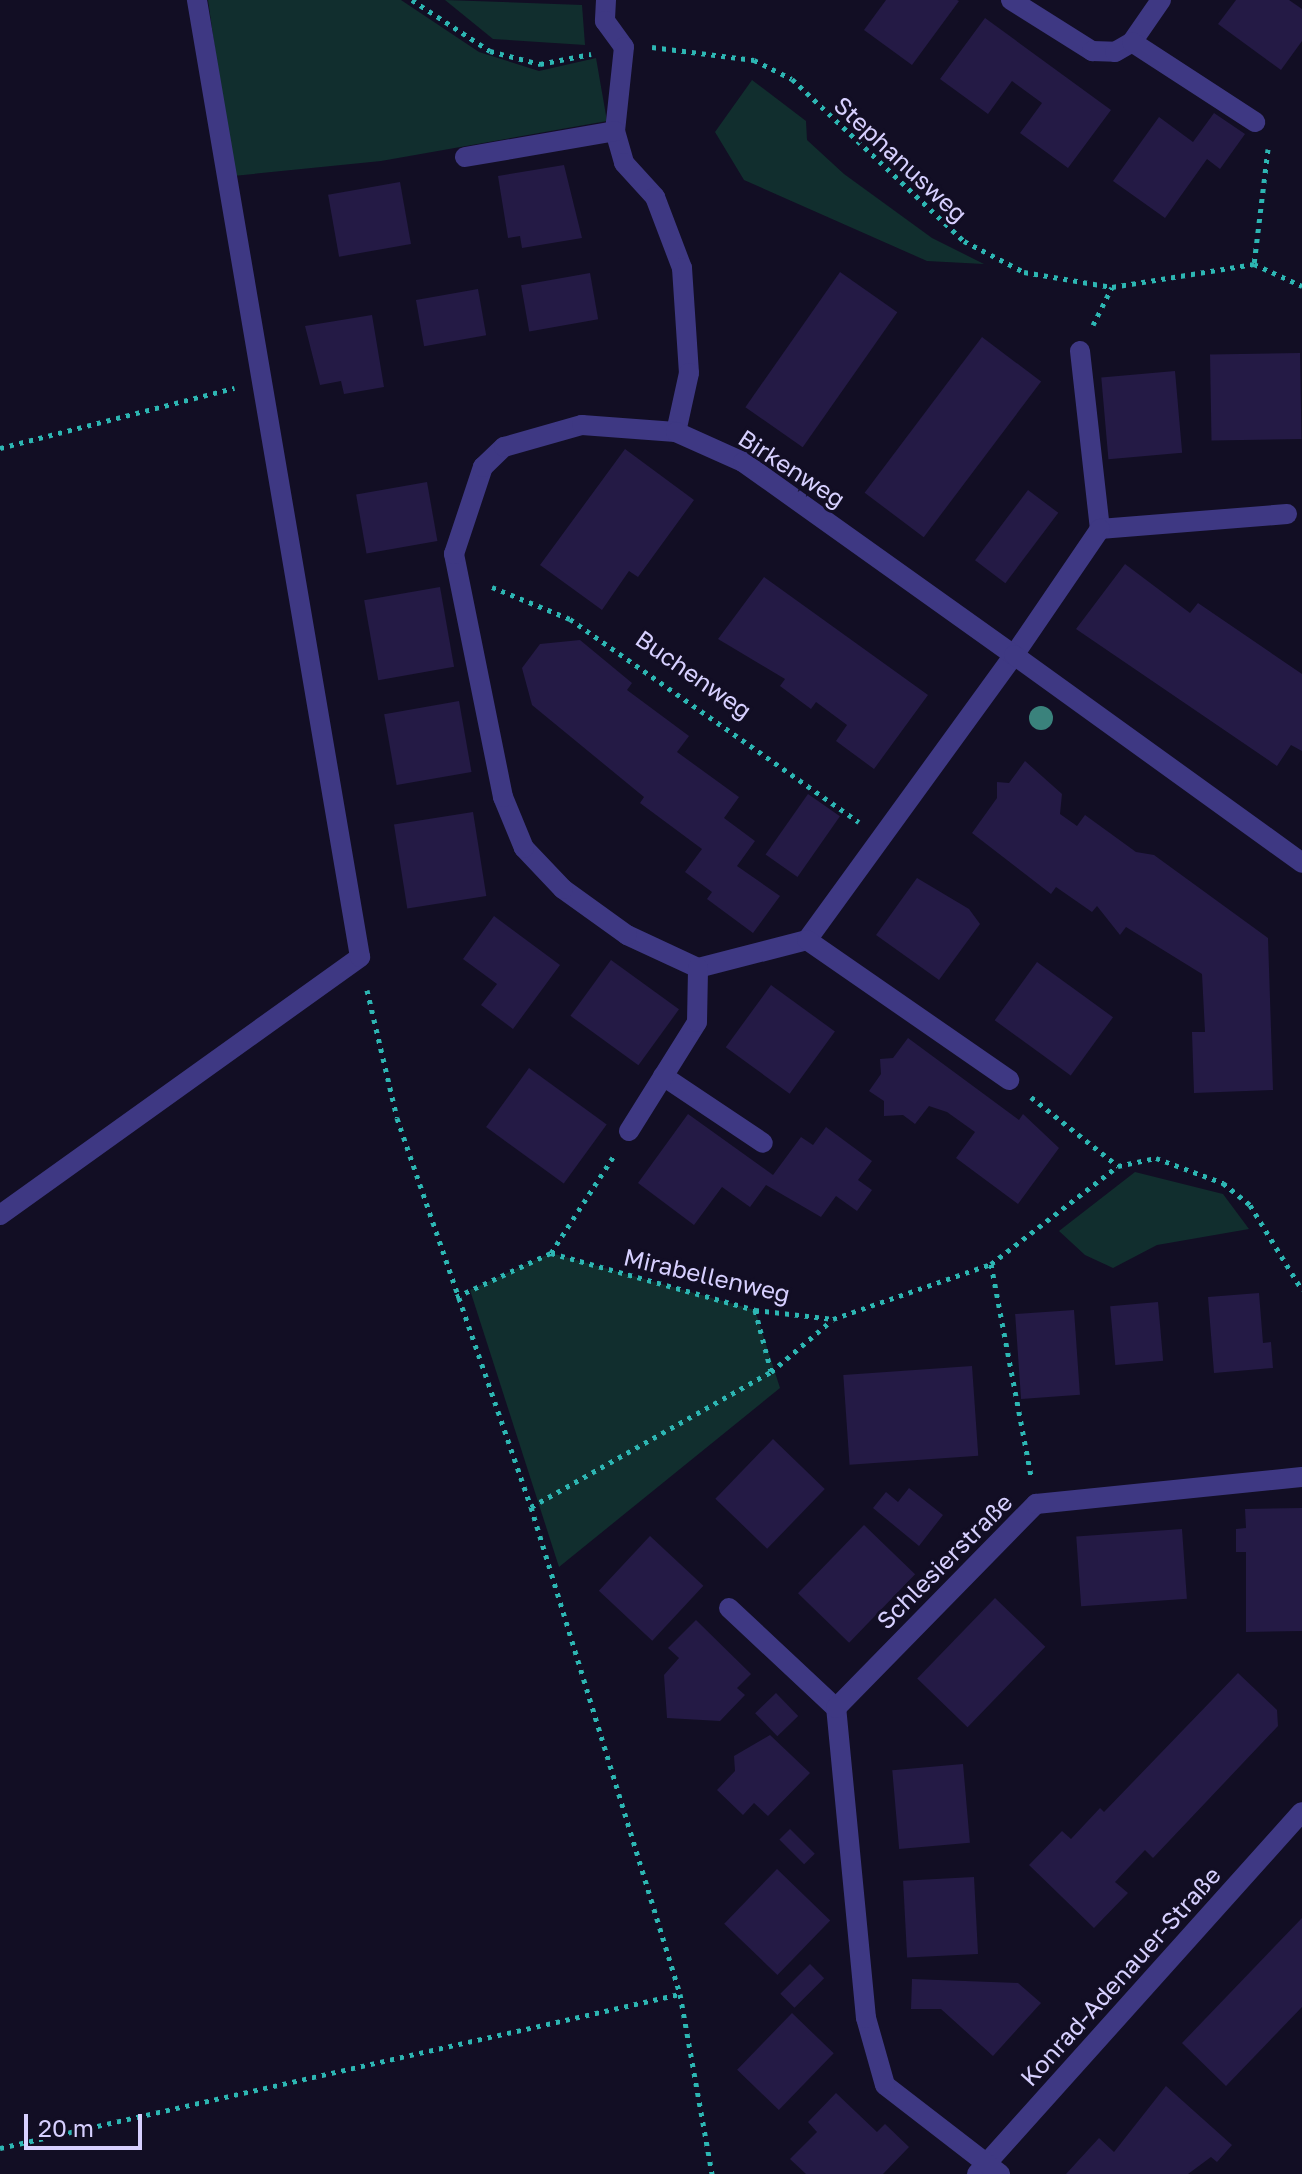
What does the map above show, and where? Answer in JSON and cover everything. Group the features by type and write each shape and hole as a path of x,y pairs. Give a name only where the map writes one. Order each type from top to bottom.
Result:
{"street":[{"path":"0,1215 360,957 197,0"},
{"path":"606,0 605,21 624,47 615,131 624,163 666,219 682,268 689,373 676,432 582,425 504,447 483,467 464,509 454,554 503,797 524,848 563,889 627,935 698,968 807,940 1014,655 1100,529 1080,351"},
{"path":"1011,0 1092,51 1115,52 1132,42 1161,0"},
{"path":"1132,42 1255,122"},
{"path":"465,157 615,131"},
{"name":"Birkenweg","path":"676,432 743,462 1302,863"},
{"path":"1100,529 1287,514"},
{"path":"807,940 1009,1080"},
{"path":"629,1131 697,1022 698,968"},
{"path":"663,1076 763,1143"},
{"name":"Schlesierstraße","path":"836,1708 1036,1504 1302,1477"},
{"path":"729,1608 836,1708 866,2018 885,2085 988,2170"},
{"name":"Konrad-Adenauer-Straße","path":"988,2170 1302,1812"}],"path":[{"name":"Stephanusweg","path":"412,0 458,35 540,64 624,47 703,50 754,60 792,79 964,241 1024,272 1112,287 1254,264"},
{"path":"1255,122 1271,157 1254,264 1302,286"},
{"path":"1080,351 1112,287"},
{"path":"0,448 262,381"},
{"name":"Buchenweg","path":"461,591 489,585 570,619 860,822 887,830"},
{"path":"360,957 397,1118 456,1297 531,1507 680,1994 712,2174"},
{"path":"1009,1080 1118,1166"},
{"path":"456,1297 551,1253 629,1131"},
{"name":"Mirabellenweg","path":"551,1253 755,1310 833,1319 991,1264 1118,1166 1156,1158 1223,1183 1250,1205 1302,1290"},
{"path":"991,1264 1036,1504"},
{"path":"755,1310 771,1372"},
{"path":"531,1507 771,1372 833,1319"},
{"path":"0,2148 680,1994"}],"green space":[{"path":"208,0 401,0 479,52 539,71 596,58 607,121 381,161 233,176"},
{"path":"445,0 582,5 585,45 493,39"},
{"path":"752,80 806,121 807,140 844,174 932,238 984,264 927,261 744,180 715,132"},
{"path":"1135,1172 1223,1194 1249,1229 1157,1245 1113,1268 1085,1255 1059,1231"},
{"path":"551,1253 755,1310 780,1388 559,1567 470,1290"}],"building":[{"path":"886,0 959,1 912,65 864,30"},
{"path":"1236,0 1289,0 1302,9 1302,41 1281,70 1218,24"},
{"path":"985,18 1111,110 1068,168 1020,133 1042,103 1012,81 988,114 940,79"},
{"path":"1214,113 1245,134 1220,169 1207,159 1165,218 1113,181 1159,117 1193,142"},
{"path":"564,165 582,238 522,248 520,236 508,238 498,176"},
{"path":"400,182 411,244 339,257 328,195"},
{"path":"840,272 897,312 803,447 745,407"},
{"path":"590,273 598,319 529,331 521,285"},
{"path":"478,289 486,335 424,346 416,300"},
{"path":"372,315 384,387 344,394 341,381 320,385 305,326"},
{"path":"982,337 1041,382 924,537 865,493"},
{"path":"1300,353 1302,439 1212,441 1210,355"},
{"path":"1175,371 1182,453 1108,459 1101,377"},
{"path":"625,449 694,500 638,577 629,571 602,610 540,565"},
{"path":"427,482 437,541 367,554 356,495"},
{"path":"1028,490 1058,513 1005,583 975,560"},
{"path":"1125,564 1190,613 1198,603 1302,674 1302,751 1291,745 1277,766 1076,629"},
{"path":"764,577 928,695 874,769 836,741 847,725 816,702 811,709 780,686 785,679 718,639"},
{"path":"440,587 454,667 378,680 364,600"},
{"path":"580,640 632,683 627,690 689,736 677,752 739,797 724,818 755,841 737,866 780,896 753,933 707,899 712,892 685,872 702,849 640,803 644,797 532,705 522,668 540,644"},
{"path":"459,701 472,772 397,785 384,714"},
{"path":"1025,761 1062,794 1060,814 1077,826 1085,815 1136,852 1154,855 1268,938 1273,1090 1194,1093 1192,1032 1205,1032 1202,974 1126,927 1120,935 1097,906 1092,912 1056,887 1051,894 972,833 997,798 997,782 1009,783"},
{"path":"808,794 840,816 798,877 766,855"},
{"path":"473,812 486,896 407,908 394,825"},
{"path":"917,878 969,909 980,924 939,980 876,935"},
{"path":"494,916 560,965 513,1029 481,1005 497,984 463,959"},
{"path":"611,960 679,1009 638,1065 570,1016"},
{"path":"1037,962 1113,1017 1071,1076 995,1020"},
{"path":"771,985 835,1031 790,1094 726,1047"},
{"path":"908,1038 1019,1120 1023,1114 1059,1148 1018,1204 956,1158 975,1132 947,1112 929,1106 915,1124 903,1115 884,1116 884,1101 869,1091 881,1074 880,1059 893,1058"},
{"path":"529,1068 607,1124 564,1183 486,1127"},
{"path":"688,1114 773,1175 801,1137 813,1145 826,1127 872,1161 858,1180 872,1190 857,1211 836,1196 821,1217 766,1185 750,1207 722,1187 694,1225 638,1183"},
{"path":"1259,1293 1263,1343 1271,1342 1273,1368 1214,1373 1208,1297"},
{"path":"1158,1302 1163,1361 1115,1365 1110,1306"},
{"path":"1074,1310 1080,1395 1021,1399 1015,1314"},
{"path":"972,1366 978,1456 850,1465 843,1375"},
{"path":"773,1439 825,1489 767,1549 715,1499"},
{"path":"909,1488 943,1515 919,1546 873,1508 886,1492 898,1502"},
{"path":"1302,1508 1302,1631 1246,1632 1246,1552 1236,1552 1236,1529 1246,1528 1245,1509"},
{"path":"864,1525 915,1574 849,1643 798,1593"},
{"path":"1182,1529 1187,1599 1081,1606 1076,1536"},
{"path":"650,1536 703,1586 652,1641 599,1591"},
{"path":"995,1598 1045,1647 968,1727 917,1679"},
{"path":"696,1620 751,1674 737,1688 745,1695 720,1721 667,1718 664,1675 679,1658 668,1648"},
{"path":"1238,1673 1277,1710 1278,1726 1153,1858 1145,1850 1115,1882 1128,1893 1094,1928 1029,1865 1062,1831 1071,1839 1100,1808 1104,1812"},
{"path":"776,1693 798,1716 777,1736 755,1713"},
{"path":"770,1735 810,1773 768,1816 754,1803 743,1815 717,1790 735,1771 734,1756"},
{"path":"963,1764 970,1843 899,1849 892,1770"},
{"path":"790,1829 815,1854 804,1864 779,1840"},
{"path":"777,1869 830,1920 777,1975 724,1924"},
{"path":"974,1877 978,1954 907,1958 903,1881"},
{"path":"1302,1918 1302,2007 1226,2086 1182,2043"},
{"path":"810,1964 824,1978 794,2008 780,1994"},
{"path":"912,1979 1018,1983 1041,2003 993,2056 941,2009 911,2009"},
{"path":"792,2013 834,2053 779,2110 737,2070"},
{"path":"1166,2086 1232,2145 1217,2162 1211,2157 1188,2174 1066,2174 1099,2138 1114,2152"},
{"path":"836,2093 877,2132 885,2124 909,2147 883,2174 806,2174 790,2159 817,2132 808,2122"}]}
